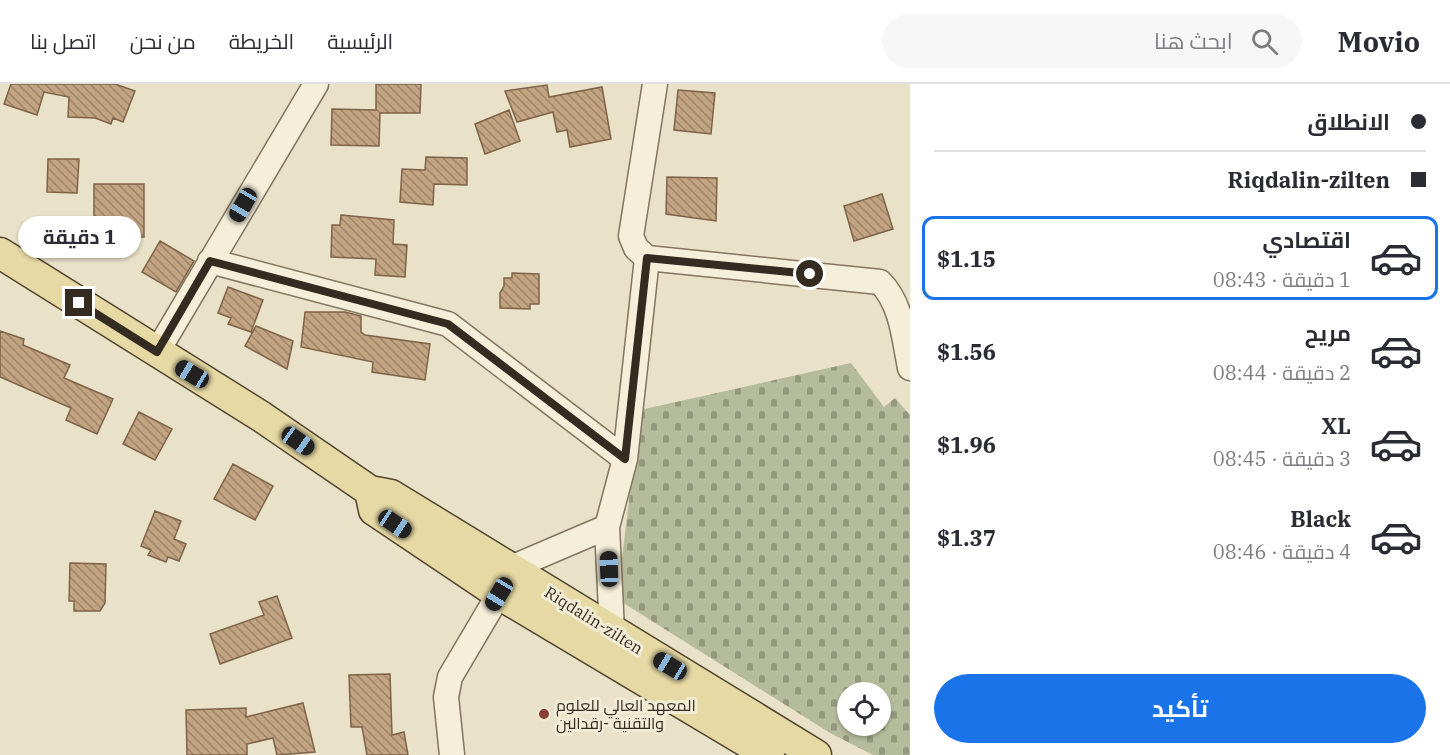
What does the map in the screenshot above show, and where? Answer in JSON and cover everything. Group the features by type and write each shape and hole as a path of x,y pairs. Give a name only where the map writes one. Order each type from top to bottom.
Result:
{"main road":[{"name":"Riqdalin-zilten","path":"0,253 262,417 370,491 374,510 505,581 612,631 816,755"},
{"name":"Riqdalin-zilten","path":"505,581 769,755"}],"street":[{"path":"157,352 316,84"},
{"path":"655,84 631,236 636,248 647,258 880,282 891,294 900,317 910,368"},
{"path":"612,631 607,527 625,459 647,258"},
{"path":"210,261 448,324 625,459"},
{"path":"452,755 446,697 450,677 505,581 607,527"}],"green space":[{"path":"851,363 884,407 895,398 910,415 910,755 873,755 830,733 617,599 640,410"}],"building":[{"path":"11,84 115,84 135,91 123,122 113,118 111,124 95,118 68,117 69,97 44,92 37,115 4,104"},
{"path":"376,84 421,84 420,113 380,113 379,146 331,145 332,109 376,110"},
{"path":"547,85 549,97 602,87 611,139 570,147 567,130 557,132 553,112 517,122 505,91"},
{"path":"678,90 715,93 711,134 674,130"},
{"path":"509,110 520,141 485,154 475,124"},
{"path":"426,157 467,158 467,185 434,184 433,205 400,202 402,169 425,170"},
{"path":"48,159 79,159 77,193 47,192"},
{"path":"667,177 717,178 716,221 666,214"},
{"path":"94,184 144,184 144,237 94,238"},
{"path":"882,194 893,229 854,241 844,206"},
{"path":"341,215 394,220 393,244 407,245 405,277 375,275 376,259 331,257 332,225 340,225"},
{"path":"160,241 194,261 176,292 142,272"},
{"path":"512,273 539,274 539,304 530,304 530,309 500,308 500,293 504,286 504,278 512,278"},
{"path":"228,287 263,300 251,332 228,324 231,318 218,313"},
{"path":"305,312 345,312 361,316 361,332 365,335 430,344 425,380 372,372 373,362 301,347"},
{"path":"256,326 293,341 287,369 245,346"},
{"path":"0,331 24,339 23,345 70,365 64,378 113,399 97,434 66,420 71,408 0,377"},
{"path":"139,412 172,429 155,460 123,444"},
{"path":"233,464 273,486 255,520 214,499"},
{"path":"155,511 181,521 174,539 186,544 179,561 168,557 166,562 148,555 151,550 141,546"},
{"path":"70,563 106,564 105,603 100,611 74,611 74,601 69,601"},
{"path":"277,596 292,638 220,664 210,634 264,615 259,602"},
{"path":"390,674 392,735 404,732 408,755 367,755 362,727 351,727 349,675"},
{"path":"303,703 315,752 277,755 273,738 247,744 247,755 187,755 186,710 246,708 246,717"}],"place":[{"name":"المعهد العالي للعلوم والتقنية -رقدالين","path":"544,714"}],"route":[{"path":"79,303 157,352 210,261 448,324 625,459 647,258 810,274"}]}
